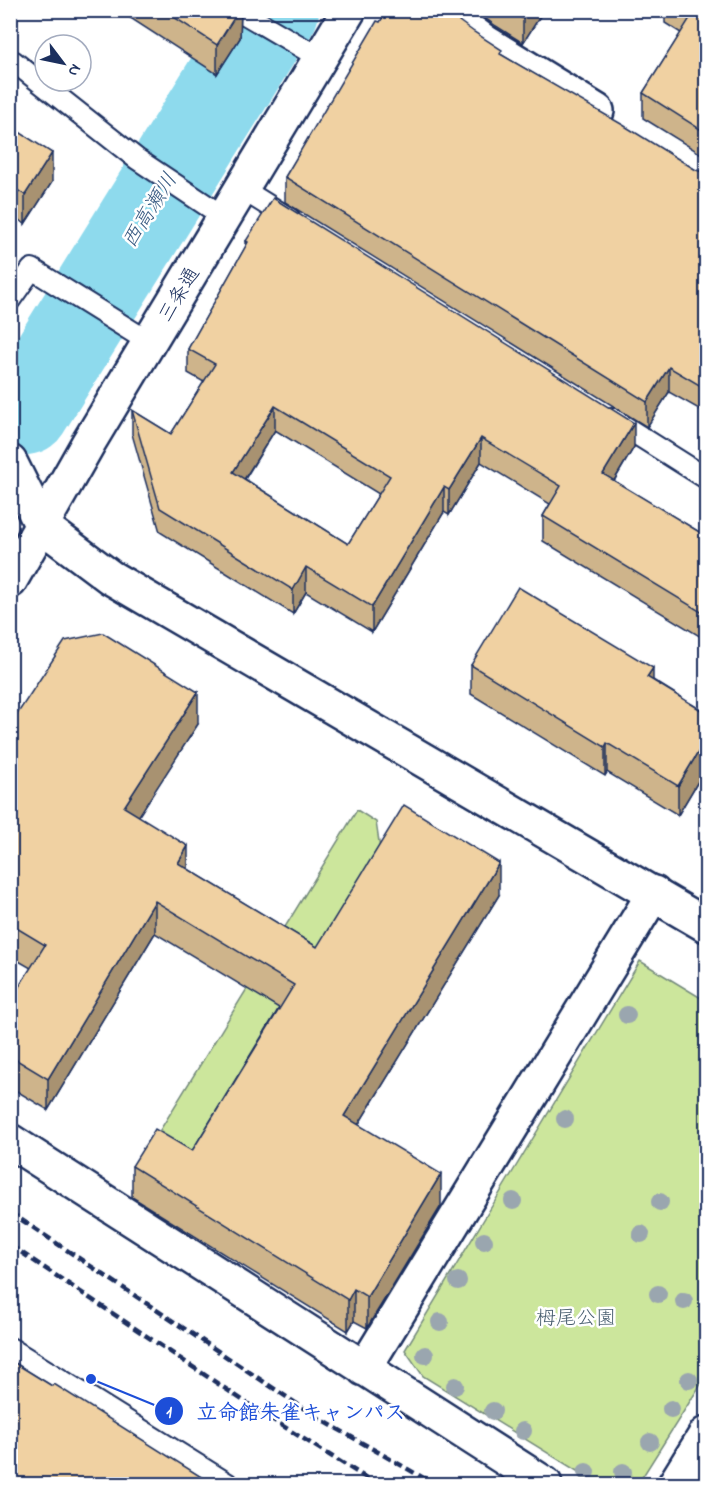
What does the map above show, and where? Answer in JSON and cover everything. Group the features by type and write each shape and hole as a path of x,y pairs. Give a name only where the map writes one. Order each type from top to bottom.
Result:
{"street":[{"name":"三条通","path":"10,580 149,342 349,10"},
{"path":"442,10 485,42 626,129"},
{"path":"10,462 42,526 110,577 706,925"},
{"path":"364,1369 654,894"},
{"path":"10,1141 545,1485"},
{"path":"675,1485 706,1434"}],"lane":[{"path":"246,15 321,58"},
{"path":"14,62 137,159 224,217"},
{"path":"242,189 307,230"},
{"path":"10,300 32,269 149,342"},
{"path":"597,409 706,477"},
{"path":"10,1348 228,1485"}],"green space":[{"path":"357,810 376,822 380,849 192,1157 157,1135"},
{"name":"栂尾公園","path":"640,961 706,1001 706,1376 638,1484 598,1484 423,1376 405,1350"}],"building":[{"path":"163,10 239,10 217,45"},
{"path":"387,10 444,10 502,50 500,54 696,170 706,173 706,389 669,367 647,402 285,177 377,21 380,22"},
{"path":"510,10 528,10 523,19"},
{"path":"685,10 706,10 706,133 643,93 692,15"},
{"path":"10,126 52,153 25,195 10,185"},
{"path":"273,198 634,423 603,474 706,536 706,615 543,516 561,486 481,438 449,490 444,487 372,607 306,567 293,590 160,508 132,410 171,434 215,364 188,349 248,242 246,241","holes":["275,406 390,476 348,544 233,472"]},
{"path":"518,587 653,668 647,677 706,713 706,739 678,786 607,743 605,747 471,665"},
{"path":"103,633 198,692 124,807 188,846 178,863 317,947 404,805 499,863 344,1116 441,1174 367,1297 354,1289 348,1300 132,1166 155,1129 192,1151 294,985 155,901 48,1079 10,1056 10,1001 45,945 10,924 10,725 65,641"},
{"path":"10,1360 52,1386 54,1384 214,1485 28,1485 10,1474"}],"waterway":[{"name":"西高瀬川","path":"25,410 274,10"}],"railway":[{"path":"10,1212 315,1416 434,1484"},
{"path":"10,1245 262,1413 376,1484"}],"place":[{"name":"立命館朱雀キャンパス","path":"91,1379"}]}
